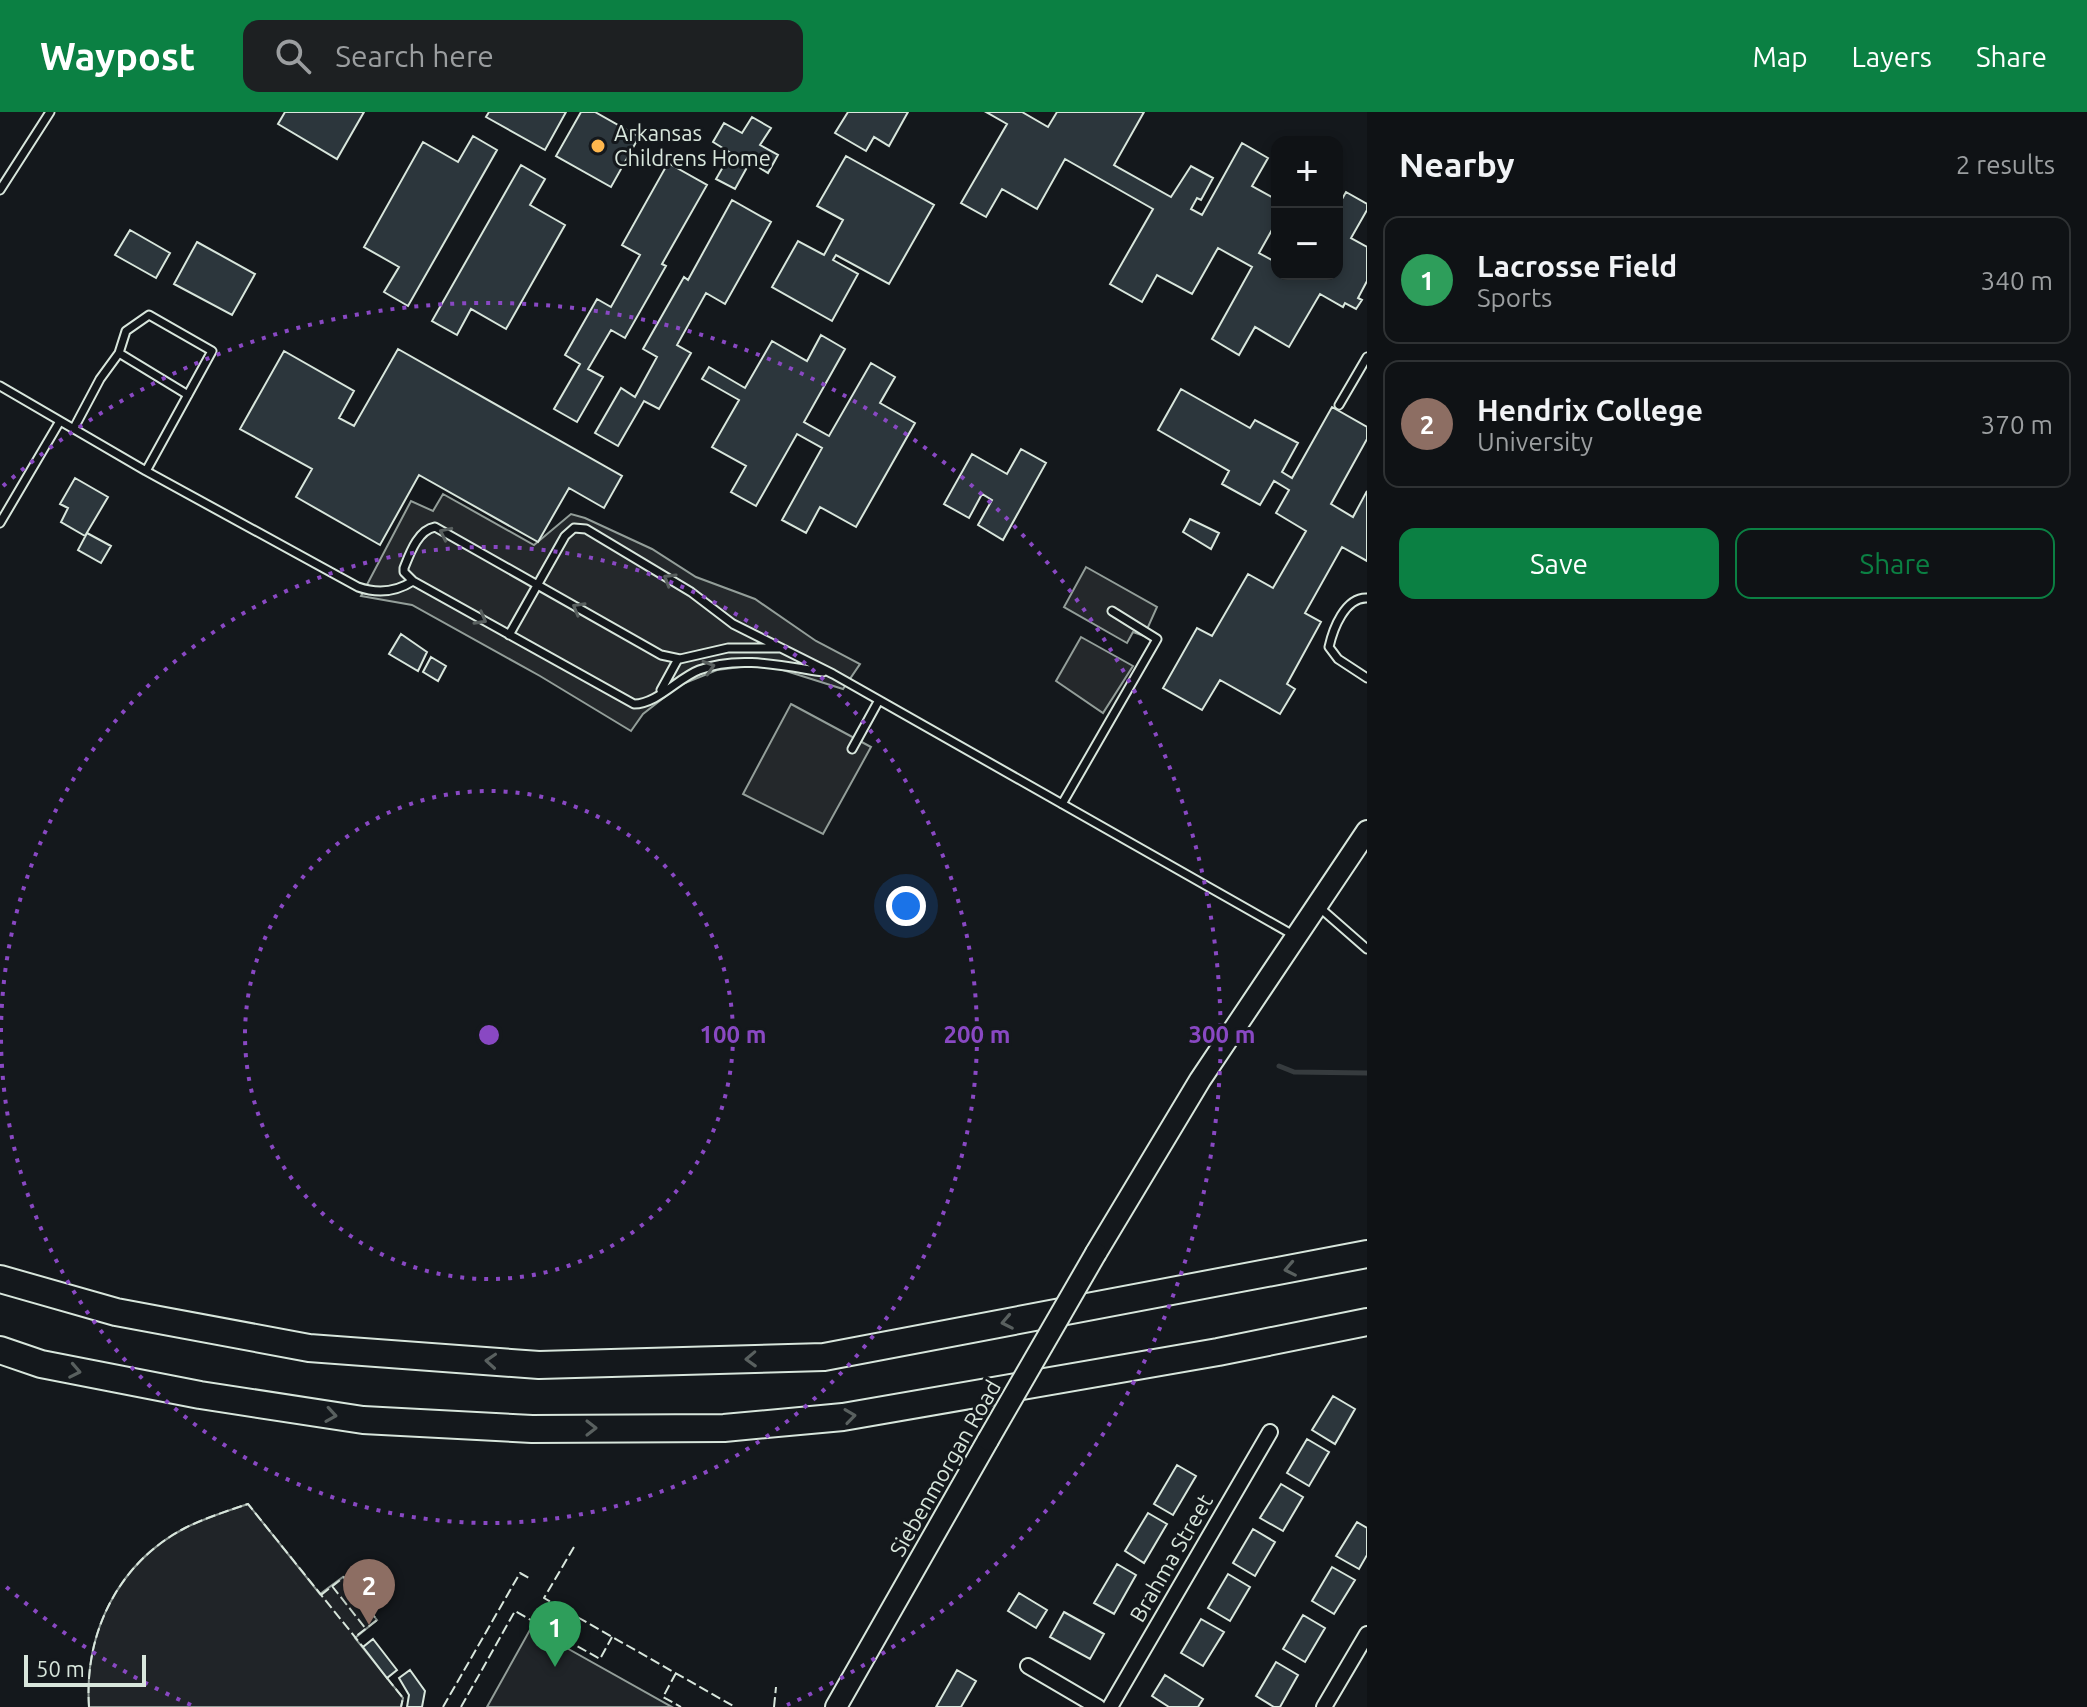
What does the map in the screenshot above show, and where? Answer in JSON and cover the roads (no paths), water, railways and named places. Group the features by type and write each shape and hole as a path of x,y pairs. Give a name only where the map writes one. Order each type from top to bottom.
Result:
{"highway":[{"path":"0,1279 116,1312 309,1348 539,1365 824,1357 1367,1254"},
{"path":"0,1350 41,1364 200,1395 363,1420 532,1429 724,1428 889,1410 1218,1352 1367,1322"}],"street":[{"name":"Siebenmorgan Road","path":"842,1705 988,1440 1096,1253 1200,1080 1367,831"},
{"name":"Brahma Street","path":"1110,1707 1270,1432"},
{"path":"1324,1707 1367,1634"},
{"path":"1028,1666 1098,1707"}],"lane":[{"path":"0,190 50,112"},
{"path":"74,428 100,379 119,353 126,331 149,315 212,351 146,471"},
{"path":"119,353 188,395"},
{"path":"1339,405 1367,357"},
{"path":"0,386 146,471 358,587 371,591 399,590 413,581"},
{"path":"0,523 60,421"},
{"path":"781,648 728,648 678,659 661,655 439,528 432,527 422,533 404,568 413,581 627,702 642,704 697,670 729,662 833,674"},
{"path":"509,635 565,536 580,527 691,592 733,624 833,674 1297,937"},
{"path":"1367,598 1361,597 1348,606 1329,647 1338,659 1367,678"},
{"path":"1062,804 1157,639 1112,611"},
{"path":"658,695 678,659"},
{"path":"852,749 879,700"},
{"path":"1318,905 1367,949"}],"waterway":[{"path":"1279,1066 1294,1072 1367,1073"}],"place":[{"name":"Arkansas Childrens Home","path":"598,146"},
{"name":"Hendrix College","path":"369,1625"},
{"name":"Lacrosse Field","path":"555,1667"}]}
